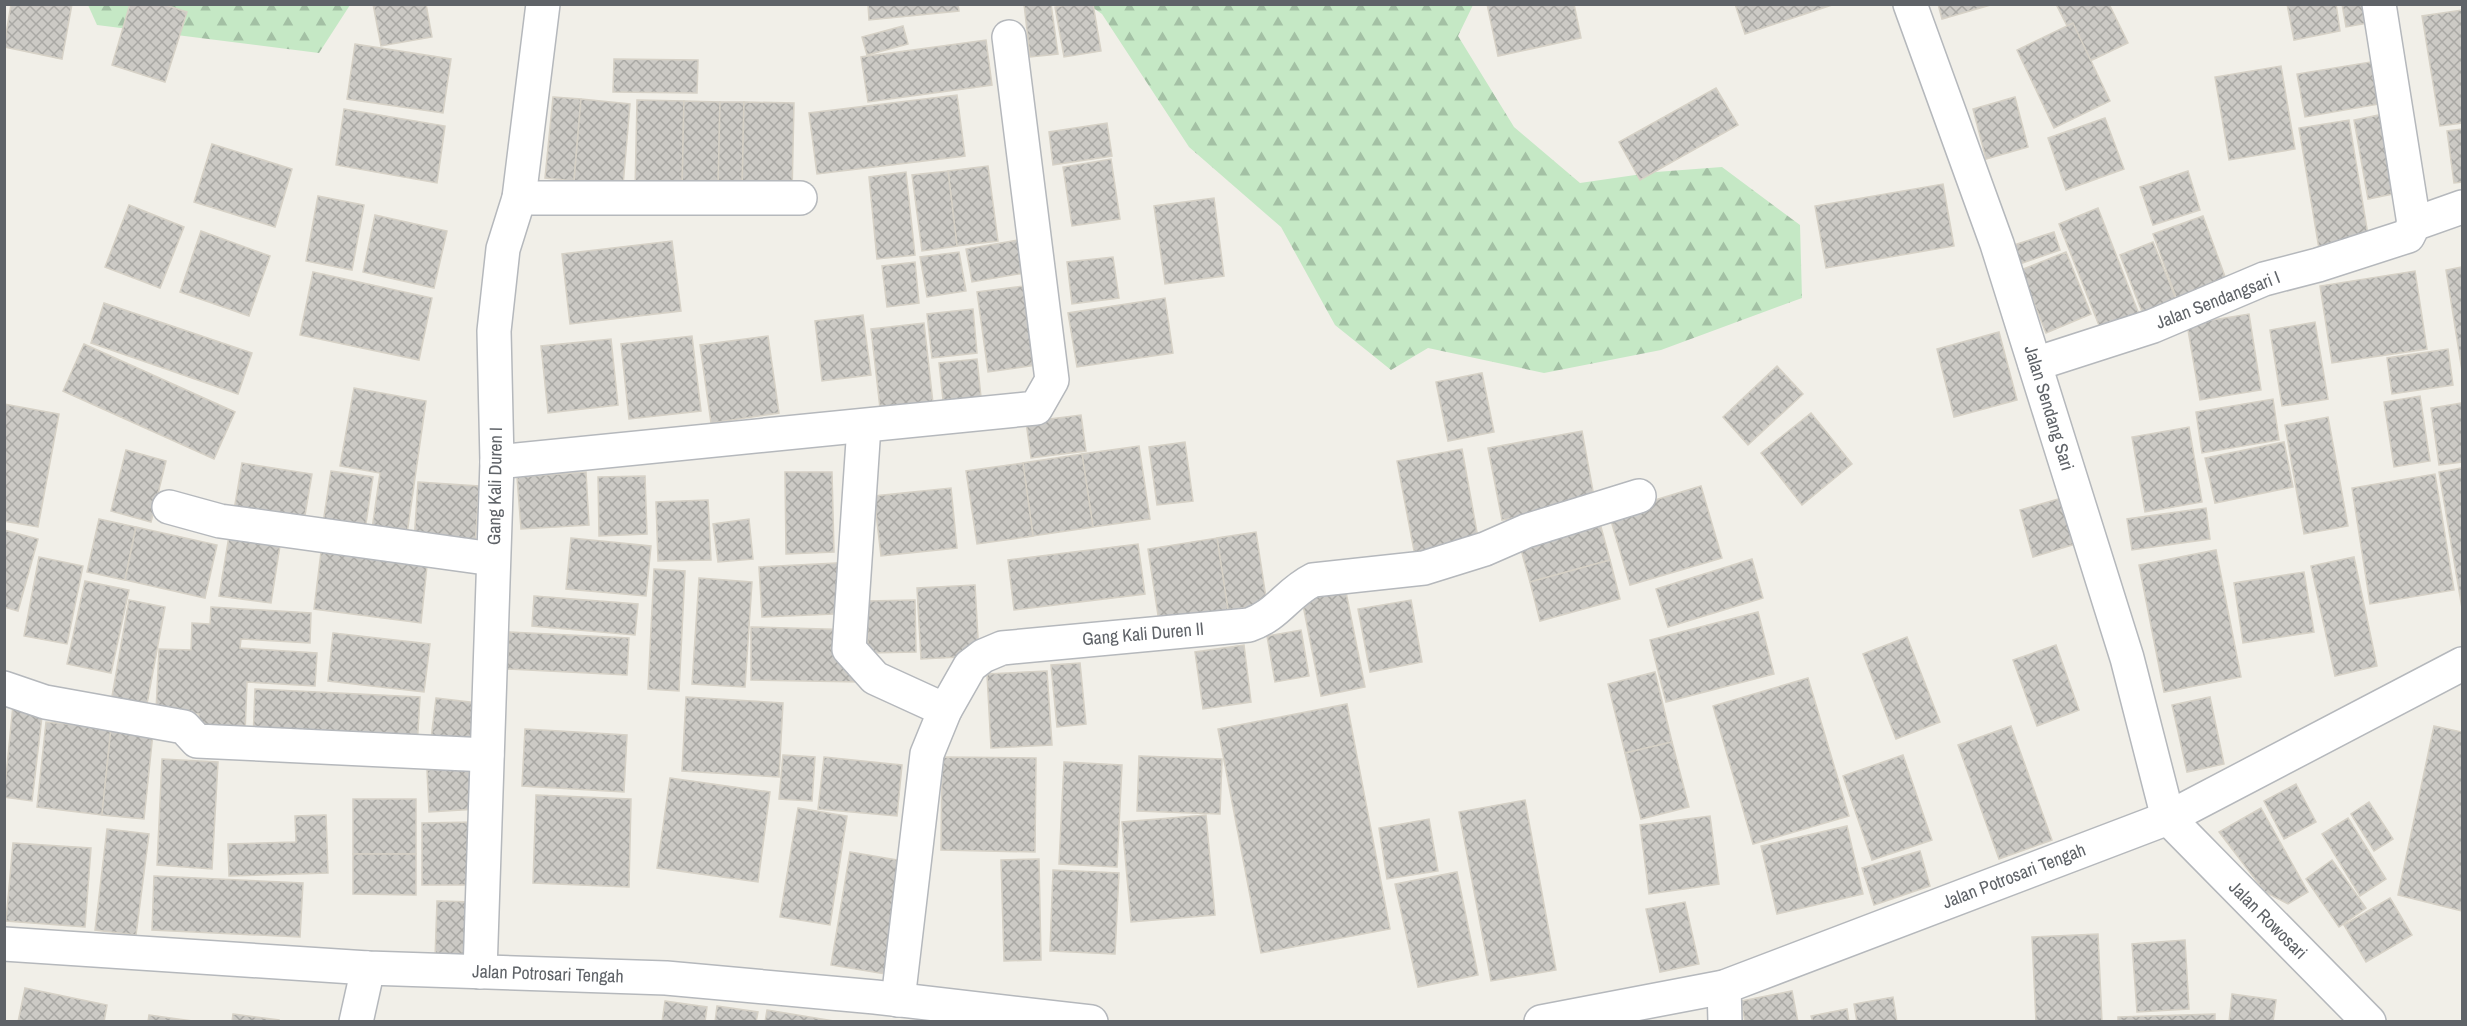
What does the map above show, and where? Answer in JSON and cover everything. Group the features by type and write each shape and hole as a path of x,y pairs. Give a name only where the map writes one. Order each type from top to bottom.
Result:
{"street":[{"name":"Gang Kali Duren I","path":"480,972 497,462 494,331 503,249 519,198 543,4"},
{"name":"Jalan Sendang Sari","path":"1910,4 1997,244 2127,658 2168,818"},
{"path":"2379,4 2414,224"},
{"path":"497,462 1036,408 1052,380 1009,37"},
{"path":"519,198 800,198"},
{"name":"Jalan Sendangsari I","path":"2035,364 2153,326 2264,279 2318,266 2408,236 2414,224 2463,207"},
{"path":"864,426 849,649 875,678 945,710"},
{"name":"Gang Kali Duren II","path":"881,1006 927,754 945,710 970,666 983,656 1002,648 1249,625 1272,614 1300,586 1313,580 1424,568 1485,549 1526,531 1639,496"},
{"path":"169,507 220,521 493,559"},
{"name":"Jalan Potrosari Tengah","path":"1541,1022 1724,987 2168,818 2463,664"},
{"path":"4,688 45,702 184,728 197,741 487,755"},
{"name":"Jalan Rowosari","path":"2168,818 2369,1022"},
{"name":"Jalan Potrosari Tengah","path":"4,944 368,969 666,978 881,1006 1091,1022"},
{"path":"356,1022 368,969"},
{"path":"1724,987 1725,1022"}],"green space":[{"path":"88,5 350,5 319,53 97,25"},
{"path":"1089,5 1473,5 1458,36 1514,127 1580,183 1656,172 1722,167 1800,225 1802,298 1661,350 1544,373 1428,348 1391,370 1335,325 1281,227 1189,147 1102,14"}],"building":[{"path":"11,4 72,4 62,59 4,47"},
{"path":"130,4 163,4 187,12 165,82 112,65"},
{"path":"373,4 426,4 432,37 381,46"},
{"path":"868,4 958,4 959,11 869,20"},
{"path":"1024,4 1051,4 1058,54 1030,57"},
{"path":"1093,4 1101,51 1064,57 1055,7"},
{"path":"1487,4 1574,4 1581,38 1498,56"},
{"path":"1735,4 1835,4 1745,34"},
{"path":"1938,4 1994,4 1942,19"},
{"path":"2061,4 2109,4 2128,43 2086,63 2057,6"},
{"path":"2287,4 2336,4 2340,31 2294,40"},
{"path":"2342,4 2395,4 2397,18 2346,27"},
{"path":"2462,10 2462,123 2440,126 2422,16"},
{"path":"2073,23 2110,101 2054,128 2017,50"},
{"path":"903,26 908,44 867,55 862,37"},
{"path":"986,40 992,85 868,102 861,57"},
{"path":"355,44 451,59 443,113 347,99"},
{"path":"2395,58 2402,100 2305,117 2297,74"},
{"path":"614,59 698,60 697,93 613,92"},
{"path":"2281,66 2295,149 2229,160 2215,77"},
{"path":"1716,88 1738,125 1640,180 1619,142"},
{"path":"957,95 965,156 817,174 809,113"},
{"path":"553,97 581,99 574,181 545,178"},
{"path":"2015,97 2028,147 1986,159 1973,109"},
{"path":"581,99 630,104 623,186 574,181"},
{"path":"637,100 684,101 682,192 635,191"},
{"path":"684,101 720,102 718,193 682,192"},
{"path":"720,102 744,102 742,193 718,193"},
{"path":"744,102 794,103 792,195 742,193"},
{"path":"344,109 445,126 437,183 336,165"},
{"path":"2403,110 2418,189 2368,199 2354,120"},
{"path":"2105,118 2124,169 2066,190 2048,138"},
{"path":"2349,120 2370,247 2320,255 2299,128"},
{"path":"1107,123 1112,156 1053,165 1049,132"},
{"path":"2462,129 2462,182 2454,183 2447,131"},
{"path":"212,144 292,169 275,227 194,202"},
{"path":"1111,159 1120,219 1072,226 1063,167"},
{"path":"988,166 998,241 957,246 948,171"},
{"path":"948,171 957,246 922,251 912,175"},
{"path":"2188,171 2200,210 2153,225 2140,187"},
{"path":"906,172 915,255 877,259 869,177"},
{"path":"1943,184 1954,246 1826,268 1815,206"},
{"path":"318,196 364,205 352,270 306,261"},
{"path":"1214,198 1224,276 1165,284 1154,206"},
{"path":"129,205 184,227 160,288 105,267"},
{"path":"2098,208 2142,322 2104,338 2059,224"},
{"path":"375,215 447,231 434,288 363,272"},
{"path":"2203,216 2227,282 2177,300 2153,234"},
{"path":"201,231 270,256 249,316 180,292"},
{"path":"2054,232 2060,250 2017,265 2011,246"},
{"path":"1030,238 1036,271 972,282 966,249"},
{"path":"672,241 681,311 570,324 562,254"},
{"path":"2153,242 2178,304 2144,317 2120,255"},
{"path":"959,252 966,291 927,297 920,257"},
{"path":"2066,252 2091,314 2046,333 2021,270"},
{"path":"1113,257 1119,298 1072,304 1067,262"},
{"path":"915,262 919,303 887,307 882,266"},
{"path":"2462,267 2462,371 2446,270"},
{"path":"2415,271 2427,349 2332,363 2320,286"},
{"path":"313,272 432,298 419,360 300,335"},
{"path":"1040,284 1050,363 988,372 977,292"},
{"path":"1165,298 1173,353 1077,367 1068,313"},
{"path":"104,303 252,353 238,394 91,343"},
{"path":"973,309 977,353 932,358 927,314"},
{"path":"2249,314 2261,390 2200,400 2187,324"},
{"path":"863,315 871,375 822,381 815,321"},
{"path":"2315,322 2328,399 2282,406 2270,330"},
{"path":"924,323 933,403 880,408 871,329"},
{"path":"1999,332 2017,400 1954,417 1937,349"},
{"path":"692,336 701,411 629,419 621,344"},
{"path":"768,336 779,413 711,423 700,345"},
{"path":"611,339 618,405 548,413 541,346"},
{"path":"84,344 235,412 214,459 63,391"},
{"path":"2448,349 2453,385 2392,394 2387,358"},
{"path":"977,359 981,397 943,400 939,363"},
{"path":"1777,366 1803,394 1748,445 1723,417"},
{"path":"1482,373 1494,432 1448,441 1436,382"},
{"path":"354,388 426,401 407,534 372,529 380,473 340,466"},
{"path":"2420,396 2430,461 2394,467 2384,402"},
{"path":"2273,399 2279,440 2202,453 2196,412"},
{"path":"2462,403 2462,462 2439,465 2431,408"},
{"path":"4,404 59,414 38,527 4,521"},
{"path":"1811,413 1852,464 1802,505 1761,453"},
{"path":"1081,415 1086,451 1031,458 1026,422"},
{"path":"2328,417 2348,526 2304,534 2285,425"},
{"path":"2189,427 2202,502 2145,512 2132,437"},
{"path":"1582,431 1595,502 1502,520 1488,448"},
{"path":"1185,442 1193,501 1157,505 1149,447"},
{"path":"2284,442 2293,487 2215,503 2205,458"},
{"path":"1139,446 1150,519 1093,527 1082,454"},
{"path":"1462,449 1480,549 1416,561 1397,461"},
{"path":"126,450 166,461 151,522 111,511"},
{"path":"1082,454 1093,527 1033,536 1023,463"},
{"path":"242,463 312,474 303,527 233,516"},
{"path":"1023,463 1033,536 977,544 966,471"},
{"path":"2462,468 2462,608 2439,472"},
{"path":"331,471 373,477 365,530 323,523"},
{"path":"586,472 589,525 521,529 517,477"},
{"path":"785,472 832,472 834,552 786,554"},
{"path":"2435,474 2454,590 2370,604 2352,488"},
{"path":"645,476 647,534 599,536 598,477"},
{"path":"418,482 479,486 475,546 414,542"},
{"path":"1701,486 1722,558 1630,585 1609,514"},
{"path":"951,488 957,548 881,556 874,496"},
{"path":"2069,496 2082,542 2033,557 2020,510"},
{"path":"708,500 711,560 658,561 656,502"},
{"path":"2206,508 2210,539 2132,550 2127,519"},
{"path":"1598,516 1610,560 1530,582 1518,539"},
{"path":"99,519 136,527 125,580 87,572"},
{"path":"749,519 753,559 718,562 713,524"},
{"path":"136,527 217,545 205,598 125,580"},
{"path":"4,530 38,539 18,611 4,607"},
{"path":"230,530 281,539 271,603 219,596"},
{"path":"1256,532 1267,604 1228,610 1217,538"},
{"path":"571,538 651,546 646,596 566,589"},
{"path":"1217,538 1228,610 1159,622 1148,549"},
{"path":"1138,544 1145,594 1014,610 1008,560"},
{"path":"2216,550 2241,677 2164,692 2139,565"},
{"path":"321,552 427,566 421,623 314,609"},
{"path":"39,557 83,566 67,644 24,636"},
{"path":"2354,557 2377,666 2335,676 2311,566"},
{"path":"1752,559 1763,598 1668,627 1656,589"},
{"path":"1610,560 1620,599 1540,621 1530,582"},
{"path":"856,562 858,613 762,617 759,567"},
{"path":"654,569 685,571 679,691 648,689"},
{"path":"2304,572 2314,632 2243,643 2234,583"},
{"path":"699,578 752,582 745,687 692,684"},
{"path":"85,581 129,590 111,673 67,664"},
{"path":"1344,582 1365,687 1321,696 1300,590"},
{"path":"975,585 979,656 921,659 917,588"},
{"path":"534,596 638,604 635,635 532,626"},
{"path":"129,600 165,607 146,709 111,702"},
{"path":"915,600 916,652 868,653 867,601"},
{"path":"1411,600 1422,662 1370,672 1358,609"},
{"path":"211,607 311,613 310,643 241,639 240,648 317,653 315,686 247,682 245,734 198,731 199,714 156,711 159,649 191,650 192,623 210,624"},
{"path":"1758,612 1774,674 1666,702 1650,640"},
{"path":"751,627 861,630 861,682 751,680"},
{"path":"1301,630 1309,676 1275,682 1267,636"},
{"path":"509,632 629,638 627,675 507,669"},
{"path":"333,633 430,644 424,692 328,681"},
{"path":"1907,637 1940,722 1896,739 1863,654"},
{"path":"1244,645 1251,702 1203,709 1195,652"},
{"path":"2056,645 2079,710 2037,726 2013,660"},
{"path":"1080,663 1086,724 1057,727 1051,665"},
{"path":"1047,671 1052,745 991,748 987,674"},
{"path":"1655,672 1672,742 1625,753 1608,684"},
{"path":"1808,678 1849,816 1753,844 1713,706"},
{"path":"255,689 420,697 417,748 253,740"},
{"path":"686,697 783,703 779,777 682,771"},
{"path":"2210,697 2224,764 2187,772 2172,705"},
{"path":"436,698 478,703 472,752 430,747"},
{"path":"1347,704 1390,929 1261,953 1218,729"},
{"path":"13,705 43,708 32,801 4,797"},
{"path":"46,722 111,728 102,815 37,807"},
{"path":"2011,726 2052,840 1999,859 1958,745"},
{"path":"2434,726 2462,732 2462,911 2398,895"},
{"path":"111,728 153,733 144,819 102,815"},
{"path":"525,729 627,735 624,792 522,786"},
{"path":"1672,742 1689,807 1641,819 1625,753"},
{"path":"783,755 815,757 812,801 779,799"},
{"path":"1903,755 1932,840 1872,860 1843,776"},
{"path":"1139,756 1222,759 1220,814 1137,811"},
{"path":"824,757 902,765 897,816 818,809"},
{"path":"942,757 1036,758 1035,852 941,850"},
{"path":"162,759 218,762 212,869 157,865"},
{"path":"1064,762 1122,765 1117,867 1059,864"},
{"path":"475,767 478,809 429,812 427,770"},
{"path":"670,778 770,792 758,882 657,868"},
{"path":"2296,784 2316,822 2284,839 2264,801"},
{"path":"536,795 631,799 629,887 533,883"},
{"path":"353,799 416,799 416,854 353,854"},
{"path":"1525,800 1556,970 1491,981 1459,812"},
{"path":"2369,802 2393,839 2374,851 2351,814"},
{"path":"798,808 847,816 830,925 780,917"},
{"path":"2261,808 2308,892 2288,904 2265,892 2219,832"},
{"path":"326,815 328,873 229,876 228,844 296,842 295,816"},
{"path":"1206,815 1215,915 1131,922 1122,822"},
{"path":"1710,816 1719,884 1649,894 1640,825"},
{"path":"2348,818 2386,879 2360,896 2322,834"},
{"path":"1429,819 1438,871 1387,879 1379,828"},
{"path":"476,822 475,885 422,885 422,823"},
{"path":"1847,826 1863,894 1777,914 1761,846"},
{"path":"107,829 149,834 136,935 95,930"},
{"path":"13,843 91,848 85,927 6,921"},
{"path":"1920,851 1930,886 1874,905 1862,868"},
{"path":"850,852 910,862 891,975 831,965"},
{"path":"353,854 416,854 416,895 353,894"},
{"path":"1039,859 1041,960 1004,961 1001,860"},
{"path":"2332,860 2366,908 2339,927 2306,879"},
{"path":"1053,870 1119,873 1115,954 1050,951"},
{"path":"1457,872 1478,975 1418,987 1395,884"},
{"path":"154,876 303,883 300,937 152,930"},
{"path":"2390,898 2412,935 2366,962 2344,925"},
{"path":"437,901 476,902 474,960 435,959"},
{"path":"1685,902 1699,964 1660,972 1646,909"},
{"path":"2098,934 2102,1022 2036,1022 2032,937"},
{"path":"2185,940 2189,1009 2137,1012 2132,944"},
{"path":"25,988 107,1005 104,1022 18,1022"},
{"path":"1792,991 1798,1022 1745,1022 1741,1001"},
{"path":"2232,994 2276,1000 2273,1022 2229,1022"},
{"path":"1893,997 1897,1022 1857,1022 1854,1004"},
{"path":"665,1001 707,1007 705,1022 662,1022"},
{"path":"717,1006 758,1012 756,1022 715,1022"},
{"path":"1847,1009 1849,1022 1813,1022 1811,1016"},
{"path":"767,1010 840,1022 765,1022"},
{"path":"233,1014 279,1020 279,1022 232,1022"},
{"path":"2215,1014 2215,1022 2118,1022 2118,1017"},
{"path":"149,1015 192,1021 192,1022 148,1022"}]}
